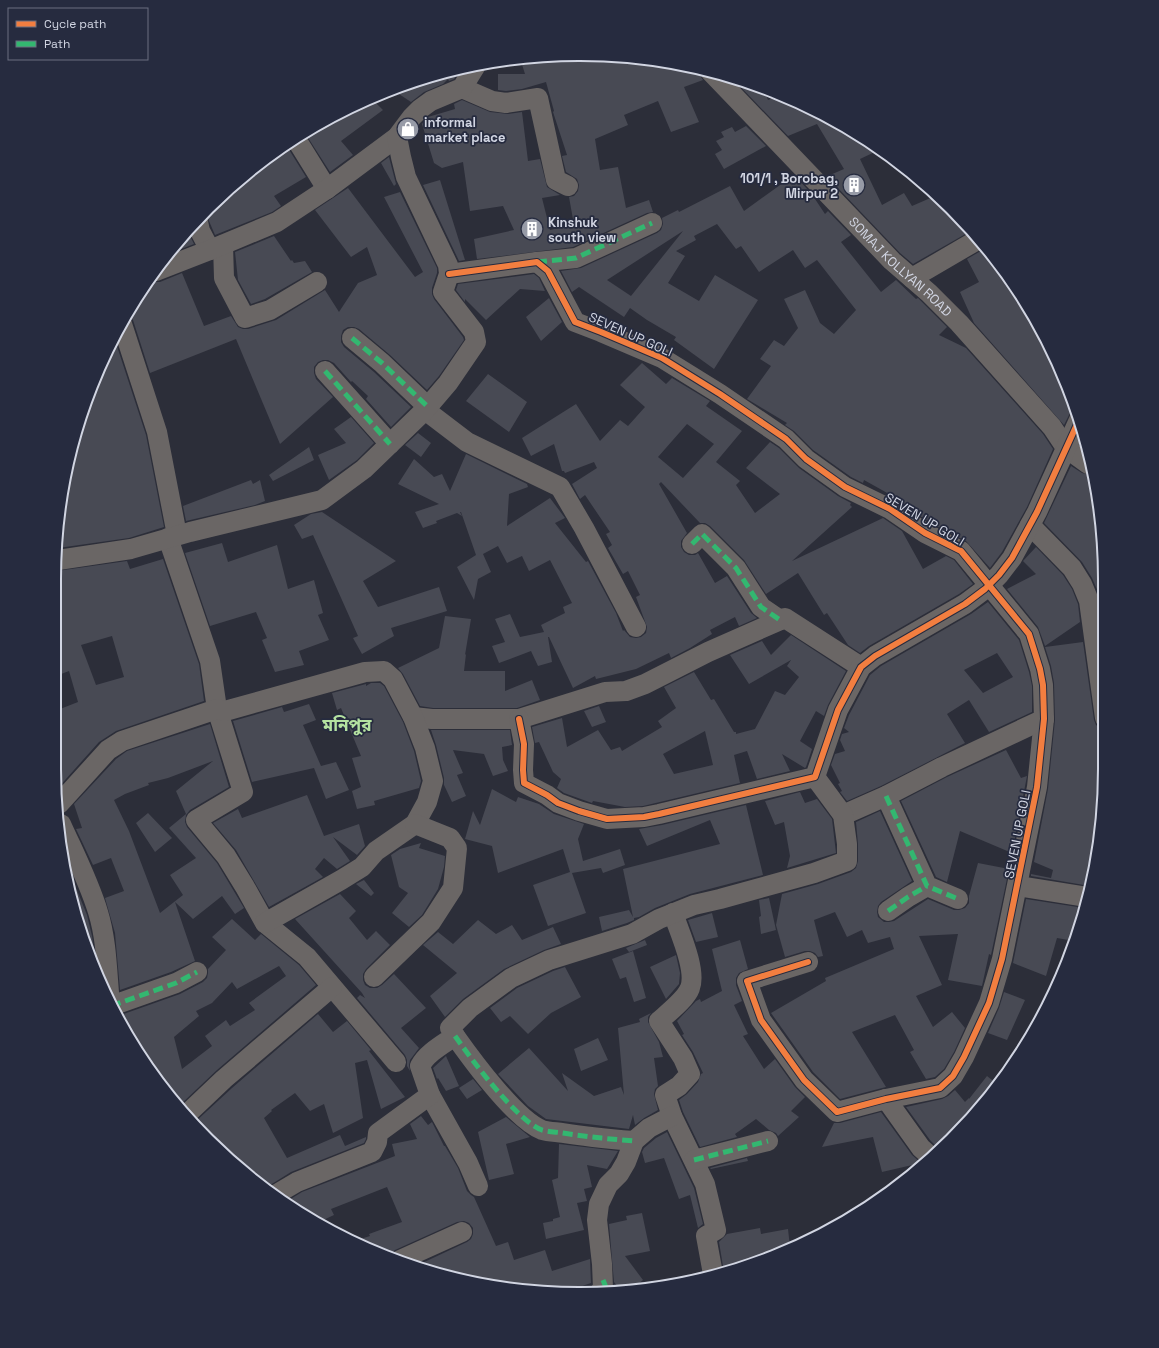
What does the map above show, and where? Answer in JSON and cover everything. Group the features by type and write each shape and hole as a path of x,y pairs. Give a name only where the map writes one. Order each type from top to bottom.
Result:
{"street":[{"path":"166,267 277,222 327,189 397,137 412,117 430,101 462,88 472,72"},
{"name":"SOMAJ KOLLYAN ROAD","path":"719,81 892,261 964,328 1052,427 1066,448 1084,461"},
{"path":"462,88 492,101 506,103 538,98 556,180 568,186"},
{"path":"62,559 131,549 322,500 364,469 427,408 448,383 476,342 474,332 443,292 449,274 448,265 406,177 397,137"},
{"path":"299,143 327,189"},
{"path":"449,274 576,258 652,224"},
{"path":"201,226 216,248 224,278 245,318 270,310 317,282"},
{"path":"912,278 973,243"},
{"name":"SEVEN UP GOLI","path":"537,262 548,271 575,322 662,358 720,394 786,439 806,459 845,487 890,509 925,533 961,551 1029,634 1040,669 1043,686 1044,719 1037,787 1002,959 989,1003 964,1057 953,1076 940,1088 886,1099 842,1112 837,1112 804,1080 761,1020 747,981 808,962"},
{"path":"124,331 157,432 173,537 210,661 217,709 242,792 196,820 226,856 245,886 265,923 307,957 396,1062"},
{"path":"352,338 382,362 427,408 467,442 560,486 636,627"},
{"path":"325,371 390,444"},
{"path":"815,777 838,710 861,667 874,656 965,604 989,584 1012,558 1030,525 1075,429"},
{"path":"1030,525 1072,568 1082,584 1089,601 1098,667"},
{"path":"692,544 702,534 736,568 761,607 780,620"},
{"path":"413,717 432,719 519,719 605,692 626,692 708,652 785,618 861,667"},
{"path":"62,801 108,750 122,741 217,709 225,711 365,672 384,671 393,680 413,717 426,748 433,781 427,802 415,824 376,851 362,867 265,923"},
{"path":"519,719 524,744 524,783 547,795 558,803 579,811 607,818 644,817 815,777"},
{"path":"843,815 886,796 942,767 1044,719"},
{"path":"634,1141 581,1136 542,1130 515,1110 474,1062 450,1028 470,1008 511,978 550,960 632,934 659,919 694,905 720,900 814,874 847,861 847,844 843,815 815,777"},
{"path":"886,796 927,886 958,899"},
{"path":"374,977 431,922 453,888 457,848 450,838 415,824"},
{"path":"65,832 88,884 99,913 105,947 109,987"},
{"path":"888,911 927,886"},
{"path":"1018,886 1082,896"},
{"path":"673,914 687,952 691,970 691,987 683,998 659,1022 683,1058 690,1074 679,1086 664,1095 672,1116 705,1184 716,1230 706,1236 712,1269"},
{"path":"117,1003 176,983 197,972"},
{"path":"191,1111 224,1079 332,987"},
{"path":"455,1036 438,1047 424,1059 420,1066 430,1094 468,1163 478,1186"},
{"path":"280,1192 297,1182 372,1152 377,1142 378,1133 430,1094"},
{"path":"886,1099 921,1148 927,1153"},
{"path":"604,1286 597,1220 599,1204 608,1185 626,1162 634,1141 649,1128 672,1116"},
{"path":"694,1160 768,1141"},
{"path":"407,1257 462,1232"}],"building":[{"path":"580,61 647,65 700,76 703,80 684,87 699,122 671,132 658,101 624,115 628,125 595,139 600,170 618,167 626,208 649,200 653,212 647,213 573,247 477,259 474,239 514,230 503,206 470,211 463,162 442,168 434,163 422,124 428,117 455,109 454,104 462,100 490,112 508,114 522,112 528,161 540,159 547,187 560,195 542,198 550,230 574,225 569,197 574,196 578,191 579,185 577,179 566,172 562,156 567,155 553,112 554,111 546,82 522,89 506,91 498,90 498,74 525,74 522,64"},
{"path":"456,76 454,79 449,81 448,79 443,84 424,92 411,102 399,94"},
{"path":"741,88 766,96 768,100 773,98 809,114 839,130 874,152 860,159 882,205 904,193 912,206 930,198 965,234 913,264 900,253 835,185 830,175 844,169 817,124 788,136"},
{"path":"375,102 383,110 341,141 353,155 330,172 308,138 350,114"},
{"path":"746,126 766,146 724,169 715,154 722,150 716,141 724,137 721,132 732,127 735,132"},
{"path":"289,150 306,177 274,196 281,206 272,212 215,235 208,219 264,168"},
{"path":"389,157 396,184 394,186 381,163"},
{"path":"794,175 811,193 825,214 828,211 851,235 841,242 881,292 896,280 916,299 918,298 947,327 939,335 966,348 1043,434 1053,449 1027,507 1002,552 990,568 966,541 934,525 935,524 926,520 897,500 898,499 864,480 863,483 851,477 813,450 794,431 785,425 787,423 747,399 771,366 760,359 774,340 784,346 798,328 784,299 805,290 820,323 834,334 856,310 817,260 805,268 793,250 759,272 741,246 736,249 717,224 694,236 696,240 676,251 685,256 668,283 699,301 715,275 758,300 714,369 674,340 676,337 630,308 624,317 579,287 572,292 561,271 581,268 657,233 661,230 663,224 662,218 678,210 679,212 730,186 744,211","holes":["683,231 631,296 607,280"]},
{"path":"440,180 465,260 459,261 423,185"},
{"path":"348,188 415,277 423,272 384,197 400,192 437,268 437,273 432,288 434,299 464,340 439,376 427,390 390,355 359,329 348,327 343,330 341,336 341,342 344,347 374,372 411,407 391,427 366,399 368,396 352,381 351,382 334,363 328,360 323,360 318,362 314,367 314,373 316,379 333,397 280,444 236,339 150,373 131,318 155,282 160,282 182,273 204,326 231,316 238,327 248,329 276,320 325,290 339,312 358,283 377,275 367,247 351,257 315,210"},
{"path":"274,236 291,261 292,260 294,263 305,261 312,272 265,299 251,304 238,280 235,252"},
{"path":"191,237 194,244 181,249"},
{"path":"980,251 1011,291 1029,320 1059,381 1070,413 1064,425 974,323 960,292 979,282 967,259"},
{"path":"534,274 539,278 545,291 520,289 486,320 465,299 465,302 456,290 458,284"},
{"path":"549,298 562,322 541,341 526,317"},
{"path":"117,345 146,435 164,527 129,538 62,547 65,512 79,445 100,381"},
{"path":"642,363 666,384 672,378 710,401 706,406 742,431 716,462 740,481 736,485 755,513 780,494 746,468 770,442 779,448 799,468 838,496 851,503 850,505 852,507 792,561 883,518 902,531 923,569 946,556 954,560 973,584 959,594 869,646 860,653 848,645 827,613 824,615 798,573 766,594 744,560 710,526 705,523 700,523 661,482 659,484 687,533 681,541 681,547 684,552 689,555 695,555 698,553 715,583 727,576 751,613 757,618 739,626 735,617 710,630 712,634 671,658 669,653 636,669 596,679 595,676 573,688 549,637 552,662 538,666 531,651 499,663 492,646 505,642 495,619 510,614 520,637 544,632 541,625 565,613 563,607 572,603 550,560 529,571 522,556 507,563 498,546 483,554 491,572 478,579 474,600 457,567 476,555 461,512 462,516 457,513 423,528 415,512 439,504 398,484 414,459 434,477 442,474 450,491 466,454 527,484 528,487 509,494 507,526 550,498 565,518 555,523 586,562 588,561 616,613 623,631 624,630 630,637 641,637 646,633 647,627 636,597 640,595 628,571 623,574 608,548 612,545 606,534 610,532 585,495 580,499 572,484 597,468 594,462 565,473 562,471 554,444 531,456 522,438 576,404 600,441 620,420 628,426 645,407 620,385","holes":["687,424 714,444 683,478 658,457"]},
{"path":"488,374 527,402 509,432 466,401"},
{"path":"351,417 374,443 357,460 329,480 318,455 346,443 334,429"},
{"path":"418,433 431,443 421,457 405,445"},
{"path":"309,447 314,460 273,481 269,475"},
{"path":"1071,466 1087,474 1094,512 1097,546 1098,592 1092,578 1082,562 1044,523"},
{"path":"251,480 253,484 260,480 265,501 255,505 186,521 183,506"},
{"path":"322,512 396,561 363,581 378,607 439,587 447,611 391,628 394,636 362,654 353,638 358,636 313,535 302,539 294,525 311,514"},
{"path":"222,543 228,562 277,545 288,589 314,580 323,613 318,615 329,640 299,651 304,665 275,672 262,640 267,638 256,612 210,626 185,553"},
{"path":"1036,547 1063,575 1072,589 1078,604 1080,622 1045,646 1038,627 1007,589 1036,574 1023,561"},
{"path":"163,559 199,664 204,701 116,731 99,742 61,784 61,709 78,702 69,671 61,674 61,570 127,561 130,569","holes":["112,636 124,677 96,685 81,645"]},
{"path":"988,602 1019,640 1032,686 1032,712 989,732 969,700 947,714 965,743 881,786 847,801 840,792 842,791 838,784 840,783 831,765 835,754 845,751 840,740 842,734 849,732 844,728 849,715 870,675 881,666 971,614","holes":["997,653 1013,677 983,693 964,670"]},
{"path":"445,616 471,619 464,671 505,671 505,691 532,680 540,700 517,708 433,708 420,706 403,674 398,668 439,648"},
{"path":"791,635 846,671 828,705 824,716 816,711 800,741 812,749 805,768 782,754 790,771 757,779 747,751 734,755 740,783 643,806 625,807 593,801 592,803 564,793 557,788 561,779 553,772 539,742 535,743 532,727 562,718 567,747 598,730 611,750 620,747 622,751 662,727 658,721 676,708 664,687 694,672 711,700 714,699 736,734 755,729 775,691 785,695 799,677 787,666 791,660 749,684 730,655 762,641 771,655","holes":["705,731 713,765 674,774 663,754"]},
{"path":"1083,642 1094,720 1098,726 1097,802 1094,836 1084,885 1031,876 1031,874 1051,878 1053,870 1034,862 1048,789 1055,720 1054,683 1051,666 1045,647"},
{"path":"371,683 380,683 384,686 403,722 414,751 421,781 419,788 374,801 375,805 357,809 352,791 361,787 352,758 361,756 341,708 337,710 332,693 366,684 366,686"},
{"path":"309,704 316,720 303,725 321,766 336,762 349,790 326,799 314,768 252,782 233,721 282,707 284,712"},
{"path":"599,706 606,722 592,727 584,711"},
{"path":"210,724 229,787 190,810 186,815 185,822 187,827 217,863 244,908 235,914 222,896 193,919 175,902 195,961 171,972 120,990 115,933 105,898 124,891 111,858 93,865 76,829 82,828 74,804 116,759 127,751","holes":["213,761 176,791 186,814 169,828 196,858 170,875 183,895 160,913 129,831 114,800 149,785 148,783 168,778"]},
{"path":"431,730 510,730 512,745 502,747 503,760 508,771 493,776 484,754 453,750 463,773 457,775 466,796 452,802 444,785 444,778"},
{"path":"1006,750 1021,778 1027,776 1012,853 960,831 947,882 936,877 901,801 947,777"},
{"path":"492,789 516,802 518,797 539,804 554,814 584,824 578,839 583,861 620,849 625,865 603,873 601,868 572,873 586,913 548,926 533,885 570,872 563,849 498,873 492,846 465,839 473,811 480,825"},
{"path":"800,792 805,803 817,799 832,819 836,853 787,868 790,856 784,822 775,825 765,801"},
{"path":"307,795 324,836 359,824 365,846 357,855 333,837 350,861 337,869 324,858 315,869 323,877 269,907 236,850 213,823 238,809 242,818"},
{"path":"746,805 763,875 690,894 655,908 627,923 602,931 599,917 629,910 633,917 623,869 720,844 710,820 647,846 639,829"},
{"path":"880,811 912,881 881,902 878,906 878,917 884,922 894,921 928,899 954,910 965,908 969,903 969,896 978,863 1009,869 991,955 989,954 982,986 948,980 958,934 919,936 942,985 916,996 933,1027 952,1012 965,1028 944,1069 935,1077 926,1079 910,1052 914,1050 895,1015 852,1032 886,1087 840,1099 813,1072 771,1013 826,981 825,978 894,949 890,937 868,943 862,930 847,937 835,912 814,920 823,956 818,957 815,953 805,951 785,957 776,925 782,894 818,884 851,872 856,868 858,861 858,844 856,822"},
{"path":"148,813 172,838 155,852 136,823"},
{"path":"421,843 419,848 445,856 444,867 438,889 422,915 409,927 392,913 408,893 399,887 391,855 400,849"},
{"path":"364,880 374,893 371,896 356,884"},
{"path":"74,883 87,915 94,948"},
{"path":"340,894 356,911 349,918 367,940 376,931 390,945 366,969 363,974 365,985 370,988 377,988 394,974 426,1008 401,1028 419,1048 410,1060 410,1071 407,1066 405,1055 357,998 360,995 365,998 362,993 295,919"},
{"path":"769,898 776,930 761,934 759,900"},
{"path":"1026,899 1079,907 1068,940 1057,938 1046,976 1013,963"},
{"path":"712,913 718,937 696,942 688,920"},
{"path":"232,919 255,940 261,934 299,965 316,985 217,1070 183,1102 148,1057 123,1014 180,994 203,982 207,978 208,969 226,950 212,937","holes":["279,966 286,976 249,1003 255,1010 230,1026 226,1020 205,1036 212,1046 182,1069 174,1037 199,1016 196,1011 212,1003 232,982 237,989"]},
{"path":"478,920 496,934 512,925 522,940 553,927 561,944 544,950 504,969 463,999 445,1017 430,996 457,973 423,945 438,932 453,944"},
{"path":"645,940 647,945 629,952 626,948"},
{"path":"740,940 748,969 739,973 736,978 736,985 742,1001 734,1005 748,1034 743,1036 764,1069 775,1059 795,1087 805,1097 791,1111 799,1117 778,1136 756,1119 735,1134 737,1137 700,1147 683,1112 679,1100 698,1082 701,1074 703,1073 693,1052 682,1035 684,1034 677,1021 696,1001 700,999 701,1002 722,991 712,949"},
{"path":"633,951 646,998 634,1002 626,977 620,979 612,959"},
{"path":"676,955 680,973 679,984 666,999 650,967"},
{"path":"565,967 581,997 551,1013 528,1034 510,1016 501,1022 490,1008 517,988"},
{"path":"1004,992 1025,1000 1007,1040 988,1033"},
{"path":"651,1013 648,1017 648,1022 659,1042 663,1057 654,1058 658,1086 655,1089 654,1094 658,1110 635,1125 633,1115 629,1129 546,1119 528,1106 498,1074 529,1048 568,1091 562,1073 594,1096 621,1087 624,1095 618,1028 640,1022 639,1019"},
{"path":"318,1014 333,1032 347,1021 371,1050 369,1051 405,1097 381,1109 367,1060 355,1063 363,1118 333,1133 324,1104 310,1111 295,1093 271,1110 272,1111 264,1118 287,1158 340,1135 345,1146 366,1137 366,1139 364,1143 291,1172 270,1185 238,1158 198,1119"},
{"path":"598,1038 608,1060 581,1071 574,1049"},
{"path":"446,1056 459,1086 446,1091 438,1078 437,1079 433,1068"},
{"path":"987,1076 993,1081 969,1110 935,1145 906,1107 942,1099 955,1090 965,1102"},
{"path":"473,1079 482,1090 467,1099 459,1088"},
{"path":"881,1112 912,1155 918,1160 913,1165 882,1172 873,1137 822,1147 834,1123 840,1123"},
{"path":"421,1116 428,1125 432,1122 444,1146 458,1168 467,1191 474,1197 496,1246 508,1242 514,1260 545,1250 552,1271 590,1259 591,1283 579,1287 512,1283 478,1277 424,1262 471,1239 473,1228 469,1223 464,1221 457,1222 392,1252 361,1239 370,1236 369,1234 402,1222 387,1187 331,1209 334,1215 324,1220 290,1199 302,1192 395,1156 392,1144 417,1139 410,1124"},
{"path":"506,1117 530,1137 506,1144 514,1174 489,1180 478,1132"},
{"path":"667,1132 694,1188 703,1224 698,1228 690,1195 679,1199 664,1158 645,1163 642,1152 644,1148 656,1138"},
{"path":"559,1144 618,1151 607,1169 587,1165 592,1187 584,1189 587,1201 577,1203 584,1230 546,1239 543,1223 553,1221 553,1219 560,1217 552,1180 558,1178"},
{"path":"747,1158 748,1161 710,1168"},
{"path":"642,1213 650,1251 625,1256 643,1280 638,1284 617,1286 614,1282 609,1224 627,1220 626,1216"},
{"path":"760,1228 761,1234 788,1229 790,1243 723,1266 719,1242 727,1234"}],"marked path":[{"path":"537,262 576,258 652,223"},
{"path":"352,338 382,363 428,407"},
{"path":"325,371 390,444"},
{"path":"692,544 702,534 736,568 761,607 780,620"},
{"path":"886,796 927,886 958,899"},
{"path":"888,911 927,886"},
{"path":"117,1004 176,983 197,972"},
{"path":"455,1036 495,1088 531,1124 547,1131 634,1141"},
{"path":"694,1160 768,1141"},
{"path":"603,1280 605,1286"}],"cycle path":[{"path":"449,274 537,262 548,271 575,322 662,358 720,394 786,439 806,459 845,487 890,509 925,533 961,551 1029,634 1040,669 1043,685 1044,719 1037,787 1002,959 989,1003 964,1057 953,1076 940,1088 886,1099 837,1112 804,1080 761,1020 747,981 808,962"},
{"path":"519,719 524,744 524,783 547,795 558,803 607,819 644,817 659,814 815,777 838,710 861,667 875,656 965,604 985,589 999,575 1012,558 1037,512 1075,429"}],"place":[{"name":"informal market place","path":"408,129"},
{"name":"101/1 , Borobag, Mirpur 2","path":"854,185"},
{"name":"Kinshuk south view","path":"532,229"}],"district":[{"name":"মনিপুর","path":"347,725"}]}
